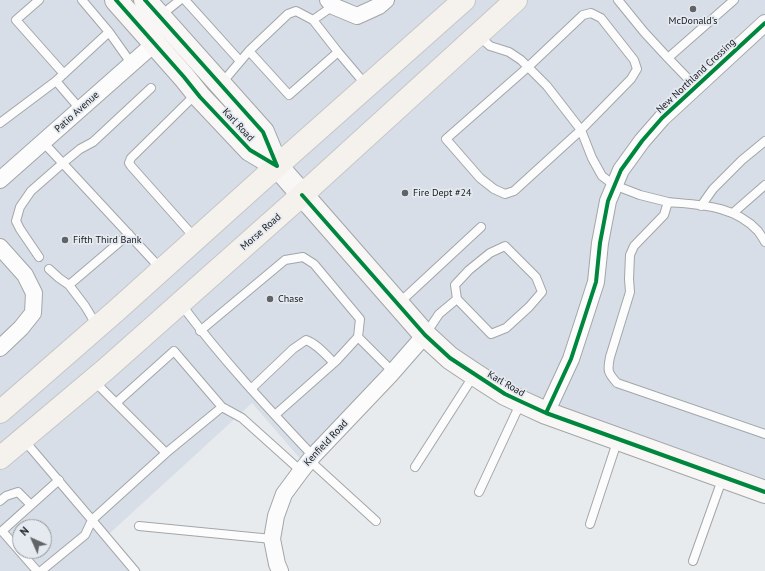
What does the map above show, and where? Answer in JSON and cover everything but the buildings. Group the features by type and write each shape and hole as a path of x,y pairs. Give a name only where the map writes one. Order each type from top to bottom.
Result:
{"main road":[{"name":"Karl Road","path":"116,0 197,93 250,150 277,166"},
{"name":"Karl Road","path":"145,0 263,132 277,166 424,335 450,358 506,394 546,413 765,492"},
{"path":"0,412 464,0"},
{"name":"Morse Road","path":"0,458 93,380 302,195 516,0"}],"street":[{"path":"330,3 357,16 380,6 386,0"},
{"name":"New Northland Crossing","path":"546,413 571,359 596,282 600,243 608,201 621,170 642,141 662,118 765,23"},
{"name":"Patio Avenue","path":"0,180 155,43"},
{"path":"0,247 24,276 34,293 33,312 21,328 0,348"},
{"name":"Kenfield Road","path":"280,571 277,564 272,539 276,516 284,494 308,462 392,372 424,335"}],"lane":[{"path":"39,0 16,20 64,74"},
{"path":"82,0 109,32 131,63"},
{"path":"160,16 180,0"},
{"path":"186,0 240,61"},
{"path":"618,0 644,32 696,87"},
{"path":"668,58 734,0"},
{"path":"313,20 330,3"},
{"path":"221,84 249,51 288,14 296,11 313,20 367,86"},
{"path":"591,14 601,18 634,60 638,69 581,130 514,191 505,194 494,189 480,178 446,139 528,67 583,15 591,14"},
{"path":"0,123 56,81 109,32"},
{"path":"477,36 490,46 510,52 521,60 547,86 581,130 592,158 602,176 614,185 640,195 668,202 719,209 733,213 758,231 765,242"},
{"path":"249,51 289,95 338,52"},
{"path":"56,81 80,109"},
{"path":"39,257 16,222 20,206 32,191 62,163 80,149 93,142 151,88"},
{"path":"196,238 129,163 131,158 197,93"},
{"path":"701,206 713,189 742,160 765,140"},
{"path":"43,142 161,269"},
{"path":"733,213 765,185"},
{"path":"668,202 664,215 634,246 630,255 630,292 610,357 608,366 610,375 617,383 765,434"},
{"path":"398,304 482,227"},
{"path":"69,285 129,234"},
{"path":"505,246 536,277 542,292 529,307 506,328 491,334 457,299 455,285 469,270 490,253 505,246"},
{"path":"200,331 285,260 303,257 314,264 360,318 358,337 335,362 276,415"},
{"path":"49,268 69,285 85,306 97,327"},
{"path":"424,335 439,314 457,299"},
{"path":"180,303 200,331 276,415 308,462"},
{"path":"358,337 392,372"},
{"path":"251,389 293,349 306,340 335,362"},
{"path":"116,403 174,351 222,407 242,418 308,462 376,521"},
{"path":"415,467 474,374"},
{"path":"93,380 166,453"},
{"path":"478,492 522,402"},
{"path":"41,571 85,535 92,520 166,453 222,407"},
{"path":"23,439 135,571"},
{"path":"590,524 618,439"},
{"path":"693,561 723,477"},
{"path":"37,571 2,531 59,480"},
{"path":"0,501 6,496 18,492 31,505"},
{"path":"139,526 272,539"}],"shaded area":[{"path":"0,0 765,0 765,488 507,395 420,335 303,462 252,403 109,534 142,571 0,571"}],"cycle path":[{"path":"116,0 200,97 250,150 277,166"},
{"path":"145,0 263,132 277,166"},
{"path":"546,413 571,359 596,282 600,243 608,201 621,170 642,141 662,118 765,23"},
{"path":"302,195 425,335 450,358 505,394 546,413 765,492"}],"place":[{"name":"McDonald's","path":"693,9"},
{"name":"Fire Dept #24","path":"405,193"},
{"name":"Fifth Third Bank","path":"65,240"},
{"name":"Chase","path":"270,299"}]}
